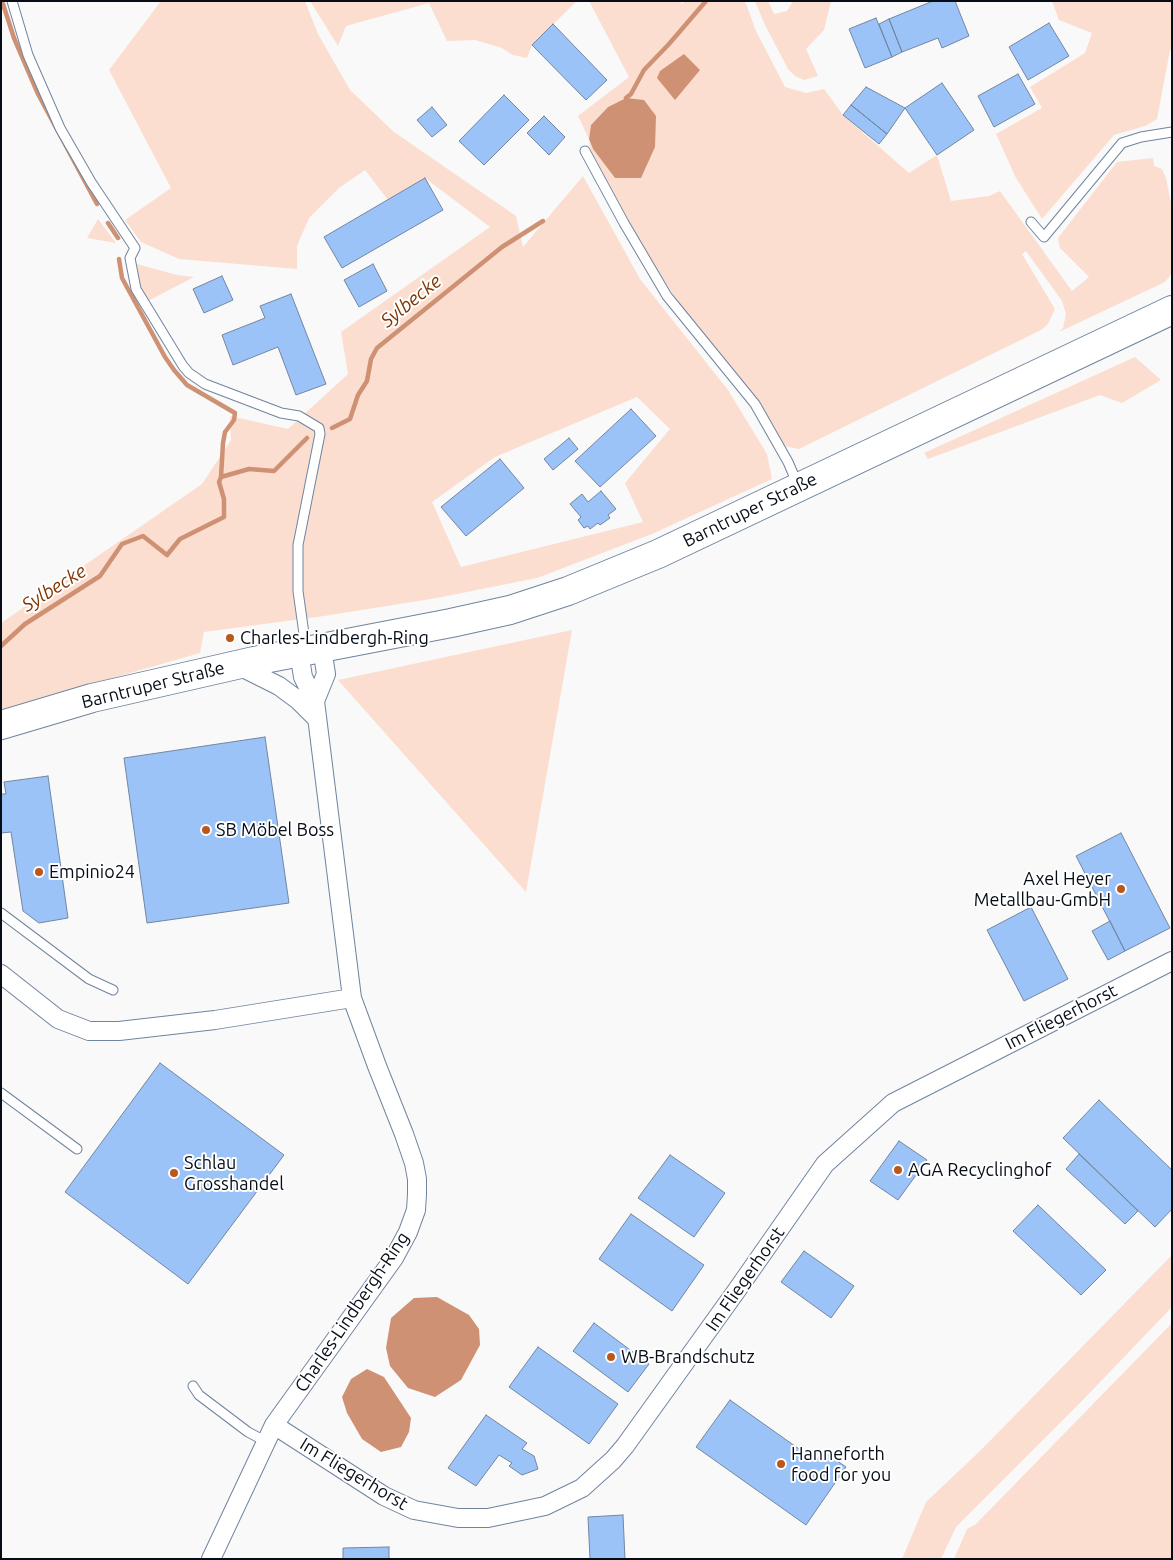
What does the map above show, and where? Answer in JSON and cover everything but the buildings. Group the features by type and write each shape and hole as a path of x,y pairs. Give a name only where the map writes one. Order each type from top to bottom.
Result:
{"main road":[{"name":"Barntruper Straße","path":"1,725 92,698 236,665 493,614 568,591 658,554 1172,310"}],"street":[{"name":"Charles-Lindbergh-Ring","path":"309,651 303,677 316,701"},
{"name":"Charles-Lindbergh-Ring","path":"211,1559 274,1425 394,1258 408,1232 416,1210 417,1179 414,1163 352,998 317,719 316,701 326,674 309,651"},
{"path":"236,665 279,686 298,700 317,719"},
{"name":"Im Fliegerhorst","path":"274,1425 384,1496 414,1510 458,1518 488,1518 545,1506 582,1488 613,1460 625,1446 738,1290 825,1164 893,1103 1172,961"},
{"path":"1,974 58,1019 89,1030 119,1031 215,1020 352,998"}],"lane":[{"path":"12,1 28,55 60,128 91,182 135,248 130,258 136,289 188,373 205,384 281,412 299,416 319,428 320,434 298,544 298,591 309,651"},
{"path":"1031,222 1044,236 1122,143 1141,137 1172,132"},
{"path":"587,155 619,215 667,296 755,404 788,462 799,486"},
{"path":"1,913 89,979 113,990"},
{"path":"1,1093 77,1149"},
{"path":"193,1386 199,1395 248,1432 265,1441"}],"shaded area":[{"path":"161,1 305,1 318,34 350,90 394,132 516,216 523,247 583,176 640,279 728,390 767,454 772,479 652,534 537,578 437,598 204,632 200,653 1,710 1,623 202,484 231,440 230,416 288,429 348,374 341,332 490,227 425,178 388,200 365,170 339,188 309,218 297,246 297,269 179,259 141,242 125,220 171,188 109,70","holes":["637,397 670,429 625,483 643,522 461,567 432,502 495,457"]},
{"path":"310,1 577,1 532,45 527,58 513,55 502,48 475,40 447,41 429,3 346,26 338,46"},
{"path":"589,1 680,1 682,4 685,1 745,1 756,31 785,87 806,93 824,89 843,115 909,173 937,155 951,201 989,196 1000,191 1072,291 1089,277 1060,248 1058,238 1117,162 1153,158 1154,166 1162,169 1166,178 1172,208 1172,273 1165,282 1059,332 1063,328 1066,314 1062,301 1026,251 1022,254 1055,309 1048,324 1041,330 799,449 784,446 751,391 687,315 644,250 590,149 589,139 578,116 629,77","holes":["626,98 615,178 593,149 589,139 591,125 608,107"]},
{"path":"755,1 768,1 774,14 787,11 793,1 831,1 824,30 806,49 818,76 804,80 795,76 788,69 764,23"},
{"path":"1052,1 1172,1 1172,50 1170,50 1157,119 1145,126 1114,135 1042,219 1016,178 996,134 1042,108 1030,87 1085,53 1092,33 1059,20"},
{"path":"684,54 700,70 675,100 657,78 660,71"},
{"path":"626,98 644,100 656,116 655,147 641,178 615,178 593,149 589,139 591,125 608,107"},
{"path":"98,219 116,243 87,238"},
{"path":"137,264 177,275 194,277 148,301 140,286"},
{"path":"1135,357 1161,380 1122,403 1100,395 928,459 924,453"},
{"path":"572,630 526,892 338,680"},
{"path":"1172,1255 1172,1307 1080,1403 956,1527 941,1559 902,1559 926,1502 981,1450"},
{"path":"437,1297 469,1315 479,1329 480,1345 461,1380 435,1397 408,1388 390,1366 386,1348 391,1318 414,1298"},
{"path":"1172,1323 1172,1559 954,1559 967,1529 976,1524"},
{"path":"367,1369 384,1377 411,1418 409,1432 401,1447 381,1452 362,1439 347,1413 342,1397 351,1379"}],"waterway":[{"path":"2,1 14,38 38,94 97,204"},
{"name":"Sylbecke","path":"626,98 631,94 644,70 706,1"},
{"name":"Sylbecke","path":"332,428 350,419 358,395 367,381 371,359 377,348 502,247 543,221"},
{"path":"108,223 118,238"},
{"path":"119,259 122,278 174,370 187,385 235,413 234,420 225,432 221,477"},
{"name":"Sylbecke","path":"1,646 25,624 100,576 122,544 143,536 167,555 180,539 224,517 224,499 219,482 221,477 249,469 274,471 307,438"}],"place":[{"name":"Charles-Lindbergh-Ring","path":"230,638"},
{"name":"SB Möbel Boss","path":"206,830"},
{"name":"Empinio24","path":"39,872"},
{"name":"Axel Heyer Metallbau-GmbH","path":"1121,889"},
{"name":"AGA Recyclinghof","path":"898,1170"},
{"name":"Schlau Grosshandel","path":"174,1173"},
{"name":"WB-Brandschutz","path":"611,1357"},
{"name":"Hanneforth food for you","path":"781,1464"}]}
